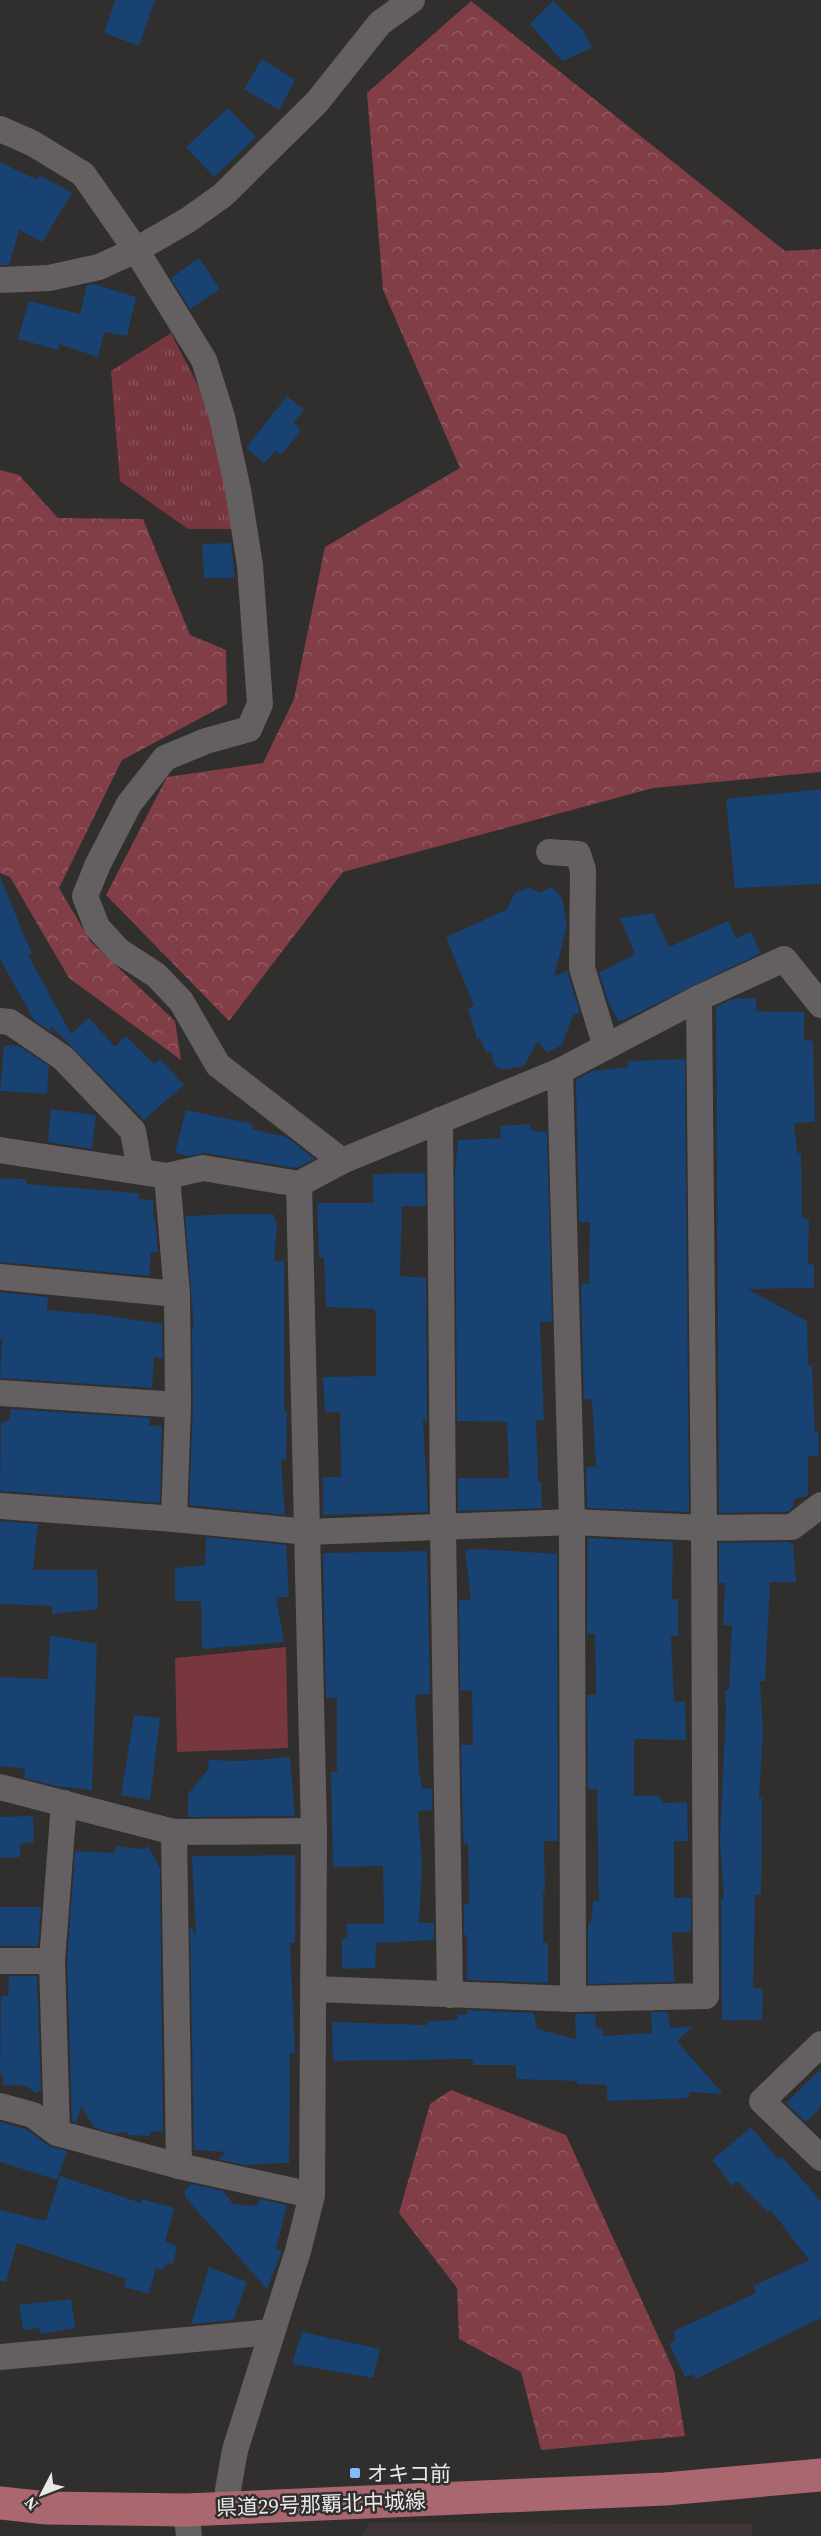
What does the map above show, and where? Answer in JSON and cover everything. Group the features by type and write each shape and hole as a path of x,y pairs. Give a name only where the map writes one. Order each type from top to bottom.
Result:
{"main road":[{"name":"県道29号那覇北中城線","path":"0,2503 187,2523 225,2507 665,2490 821,2475"}],"street":[{"path":"0,280 50,278 99,267 136,250 223,195 317,102 380,12 412,0"},
{"path":"0,129 32,143 83,174 136,250 204,360 222,417 238,490 250,565 260,704 249,729 206,741 165,758 129,804 98,864 86,896 97,927 119,951 156,975 181,1001 218,1065 342,1161"},
{"path":"549,852 578,854 583,870 582,968 606,1047"},
{"path":"0,1150 167,1176 203,1168 299,1184 342,1161 560,1071 699,998 784,959 821,1005"},
{"path":"314,1989 573,1999 706,1996 699,998"},
{"path":"0,1021 10,1022 63,1058 133,1131 140,1171"},
{"path":"560,1071 572,1522 573,1999"},
{"path":"440,1120 450,1995"},
{"path":"167,1176 177,1294 178,1405 174,1519"},
{"path":"225,2507 235,2450 298,2251 312,2195 314,1831 299,1184"},
{"path":"0,1277 177,1294"},
{"path":"0,1392 178,1405"},
{"path":"0,1506 308,1532 572,1522 704,1528 792,1527 821,1504"},
{"path":"0,1787 174,1832 314,1831"},
{"path":"57,2133 52,1961 64,1803"},
{"path":"174,1832 179,2166"},
{"path":"0,1961 52,1961"},
{"path":"821,2044 762,2101 821,2158"},
{"path":"0,2106 33,2115 57,2133 179,2166 312,2195"},
{"path":"0,2357 272,2332"}],"shaded area":[{"path":"369,2523 753,2524 752,2536 362,2536"}],"green space":[{"path":"471,1 785,251 821,249 821,772 653,788 343,872 229,1021 106,895 167,777 263,763 294,699 325,547 460,468 383,290 367,93"},
{"path":"171,333 211,411 238,529 188,529 120,481 111,371"},
{"path":"0,470 19,475 58,518 143,519 190,635 226,650 227,704 122,760 59,888 91,942 175,1021 181,1060 69,978 10,877 0,873"},
{"path":"286,1647 288,1748 177,1752 175,1658"},
{"path":"451,2090 566,2135 674,2371 685,2436 541,2450 521,2372 459,2339 457,2288 399,2213 430,2104"}],"building":[{"path":"115,0 155,0 139,46 104,33"},
{"path":"553,1 583,30 592,48 562,61 530,24"},
{"path":"262,59 295,80 279,110 244,89"},
{"path":"228,108 256,137 214,177 186,147"},
{"path":"0,162 37,180 40,175 72,193 42,242 19,230 9,265 0,265"},
{"path":"199,258 220,289 190,309 171,278"},
{"path":"93,284 136,297 127,336 104,332 98,357 59,344 58,350 18,339 29,301 80,314 87,285"},
{"path":"287,396 304,410 294,422 301,431 281,455 276,450 264,463 246,448"},
{"path":"231,543 235,578 204,578 202,544"},
{"path":"821,789 821,884 735,888 726,799"},
{"path":"0,877 32,954 28,955 71,1034 89,1018 115,1047 126,1036 154,1064 160,1059 184,1085 144,1120 51,1026 51,1032 34,1020 0,959"},
{"path":"529,887 539,893 552,887 562,898 567,926 554,976 567,971 580,1013 573,1015 562,1045 547,1053 538,1041 524,1066 503,1070 495,1066 491,1052 486,1052 480,1039 477,1039 468,1008 474,1006 446,937 506,910 515,893"},
{"path":"653,913 669,947 728,921 736,938 751,932 761,953 619,1022 609,1004 599,973 635,954 620,918"},
{"path":"756,998 756,1011 804,1012 804,1040 813,1041 815,1122 794,1123 797,1152 801,1155 802,1217 809,1220 808,1264 814,1265 814,1288 747,1289 807,1321 808,1365 812,1365 815,1432 818,1432 819,1456 808,1456 808,1496 794,1499 793,1507 787,1512 719,1513 716,1007 733,999"},
{"path":"4,1045 19,1046 49,1066 47,1094 0,1091"},
{"path":"685,1059 689,1512 587,1508 586,1467 596,1467 592,1400 584,1399 581,1283 589,1284 590,1222 579,1222 576,1080 592,1071 628,1067 628,1061"},
{"path":"51,1109 96,1115 92,1149 48,1142"},
{"path":"186,1110 253,1124 252,1129 286,1137 315,1159 296,1168 205,1153 189,1156 175,1153"},
{"path":"529,1124 533,1131 547,1132 552,1322 540,1322 544,1420 536,1421 538,1482 541,1482 542,1508 458,1511 458,1478 509,1478 507,1422 457,1421 455,1173 458,1140 501,1138 500,1126"},
{"path":"425,1173 426,1206 402,1206 400,1276 426,1278 427,1421 423,1421 428,1512 323,1515 323,1477 341,1477 340,1412 325,1412 323,1377 376,1376 376,1313 374,1309 326,1307 324,1257 319,1257 317,1203 373,1203 373,1174"},
{"path":"0,1178 26,1179 26,1184 138,1193 139,1199 153,1200 158,1252 151,1252 149,1276 0,1262"},
{"path":"273,1214 277,1225 274,1261 284,1261 284,1411 287,1411 286,1459 281,1460 285,1515 189,1505 193,1405 192,1328 194,1328 185,1216"},
{"path":"0,1292 48,1297 47,1310 103,1315 162,1324 163,1359 154,1357 152,1388 0,1378 2,1339 0,1339"},
{"path":"11,1409 150,1418 149,1426 162,1426 160,1503 0,1491 1,1422 9,1421"},
{"path":"0,1521 38,1524 33,1570 97,1570 98,1609 52,1614 52,1606 0,1604"},
{"path":"206,1537 286,1545 289,1597 276,1597 284,1642 202,1649 201,1601 175,1601 175,1568 205,1565"},
{"path":"588,1538 673,1542 672,1599 678,1599 678,1636 671,1636 674,1702 685,1701 686,1740 634,1739 634,1796 660,1796 662,1803 687,1802 688,1841 674,1841 674,1898 691,1898 691,1932 672,1932 674,1982 588,1984 588,1924 591,1923 593,1901 599,1901 597,1789 588,1789 587,1695 596,1695 595,1634 587,1634"},
{"path":"788,1542 793,1544 796,1582 770,1582 765,1681 760,1681 763,1732 759,1798 762,1798 761,1895 755,1895 753,1988 763,1989 762,2020 722,2020 721,1899 724,1899 720,1841 725,1690 729,1690 732,1625 723,1625 725,1583 719,1583 719,1543"},
{"path":"465,1550 557,1554 558,1841 544,1841 543,1943 548,1943 548,1983 467,1980 464,1904 469,1904 468,1843 464,1844 463,1831 461,1745 473,1745 472,1690 460,1691 459,1600 471,1600"},
{"path":"427,1551 430,1694 415,1695 419,1772 422,1788 432,1789 432,1810 418,1811 422,1865 419,1923 434,1923 434,1940 376,1943 375,1968 342,1969 342,1939 347,1937 347,1924 384,1924 383,1866 333,1867 331,1772 337,1772 337,1698 326,1698 323,1553"},
{"path":"50,1635 97,1644 92,1790 56,1786 24,1778 25,1769 0,1766 0,1677 48,1679"},
{"path":"134,1715 160,1718 150,1800 121,1795"},
{"path":"290,1757 295,1816 188,1817 188,1794 209,1768 208,1760 241,1761"},
{"path":"33,1816 34,1842 20,1844 20,1857 0,1858 0,1817"},
{"path":"147,1845 160,1868 163,2131 150,2132 150,2136 128,2135 128,2132 113,2133 95,2128 81,2107 76,2123 72,2121 67,1961 75,1851 115,1853 115,1846 144,1849"},
{"path":"295,1855 295,1943 290,1943 295,2053 290,2054 289,2163 244,2165 218,2159 226,2152 194,2150 190,1926 196,1936 192,1856"},
{"path":"0,1907 41,1907 38,1946 0,1946"},
{"path":"9,1976 37,1976 41,2090 35,2093 27,2086 3,2085 3,2076 0,2074 1,1996 8,1995"},
{"path":"467,2010 534,2013 537,2029 576,2039 575,2014 595,2014 596,2028 603,2029 603,2036 652,2033 651,2012 668,2012 670,2028 693,2026 677,2041 723,2094 689,2092 689,2098 607,2101 607,2085 577,2084 577,2081 516,2079 516,2065 473,2065 473,2059 333,2061 332,2022 428,2025 428,2021 457,2020 458,2014 467,2015"},
{"path":"821,2069 821,2107 806,2122 786,2103"},
{"path":"0,2122 26,2129 49,2146 67,2151 57,2180 0,2162"},
{"path":"751,2127 778,2159 781,2156 821,2201 821,2318 696,2379 692,2374 685,2377 669,2344 675,2340 674,2331 756,2293 753,2286 809,2260 771,2210 768,2212 737,2181 732,2186 712,2160"},
{"path":"60,2176 141,2203 142,2199 174,2208 165,2242 177,2246 173,2264 166,2263 163,2270 156,2268 149,2294 124,2287 126,2279 17,2243 6,2282 0,2281 0,2210 46,2221"},
{"path":"191,2184 223,2191 233,2204 256,2206 260,2199 287,2205 276,2249 282,2251 267,2289 185,2197 185,2190"},
{"path":"209,2267 247,2282 233,2320 191,2324"},
{"path":"71,2299 75,2328 41,2334 39,2328 23,2330 19,2305"},
{"path":"302,2332 380,2349 373,2378 292,2364"}],"place":[{"name":"オキコ前","path":"355,2473"}]}
